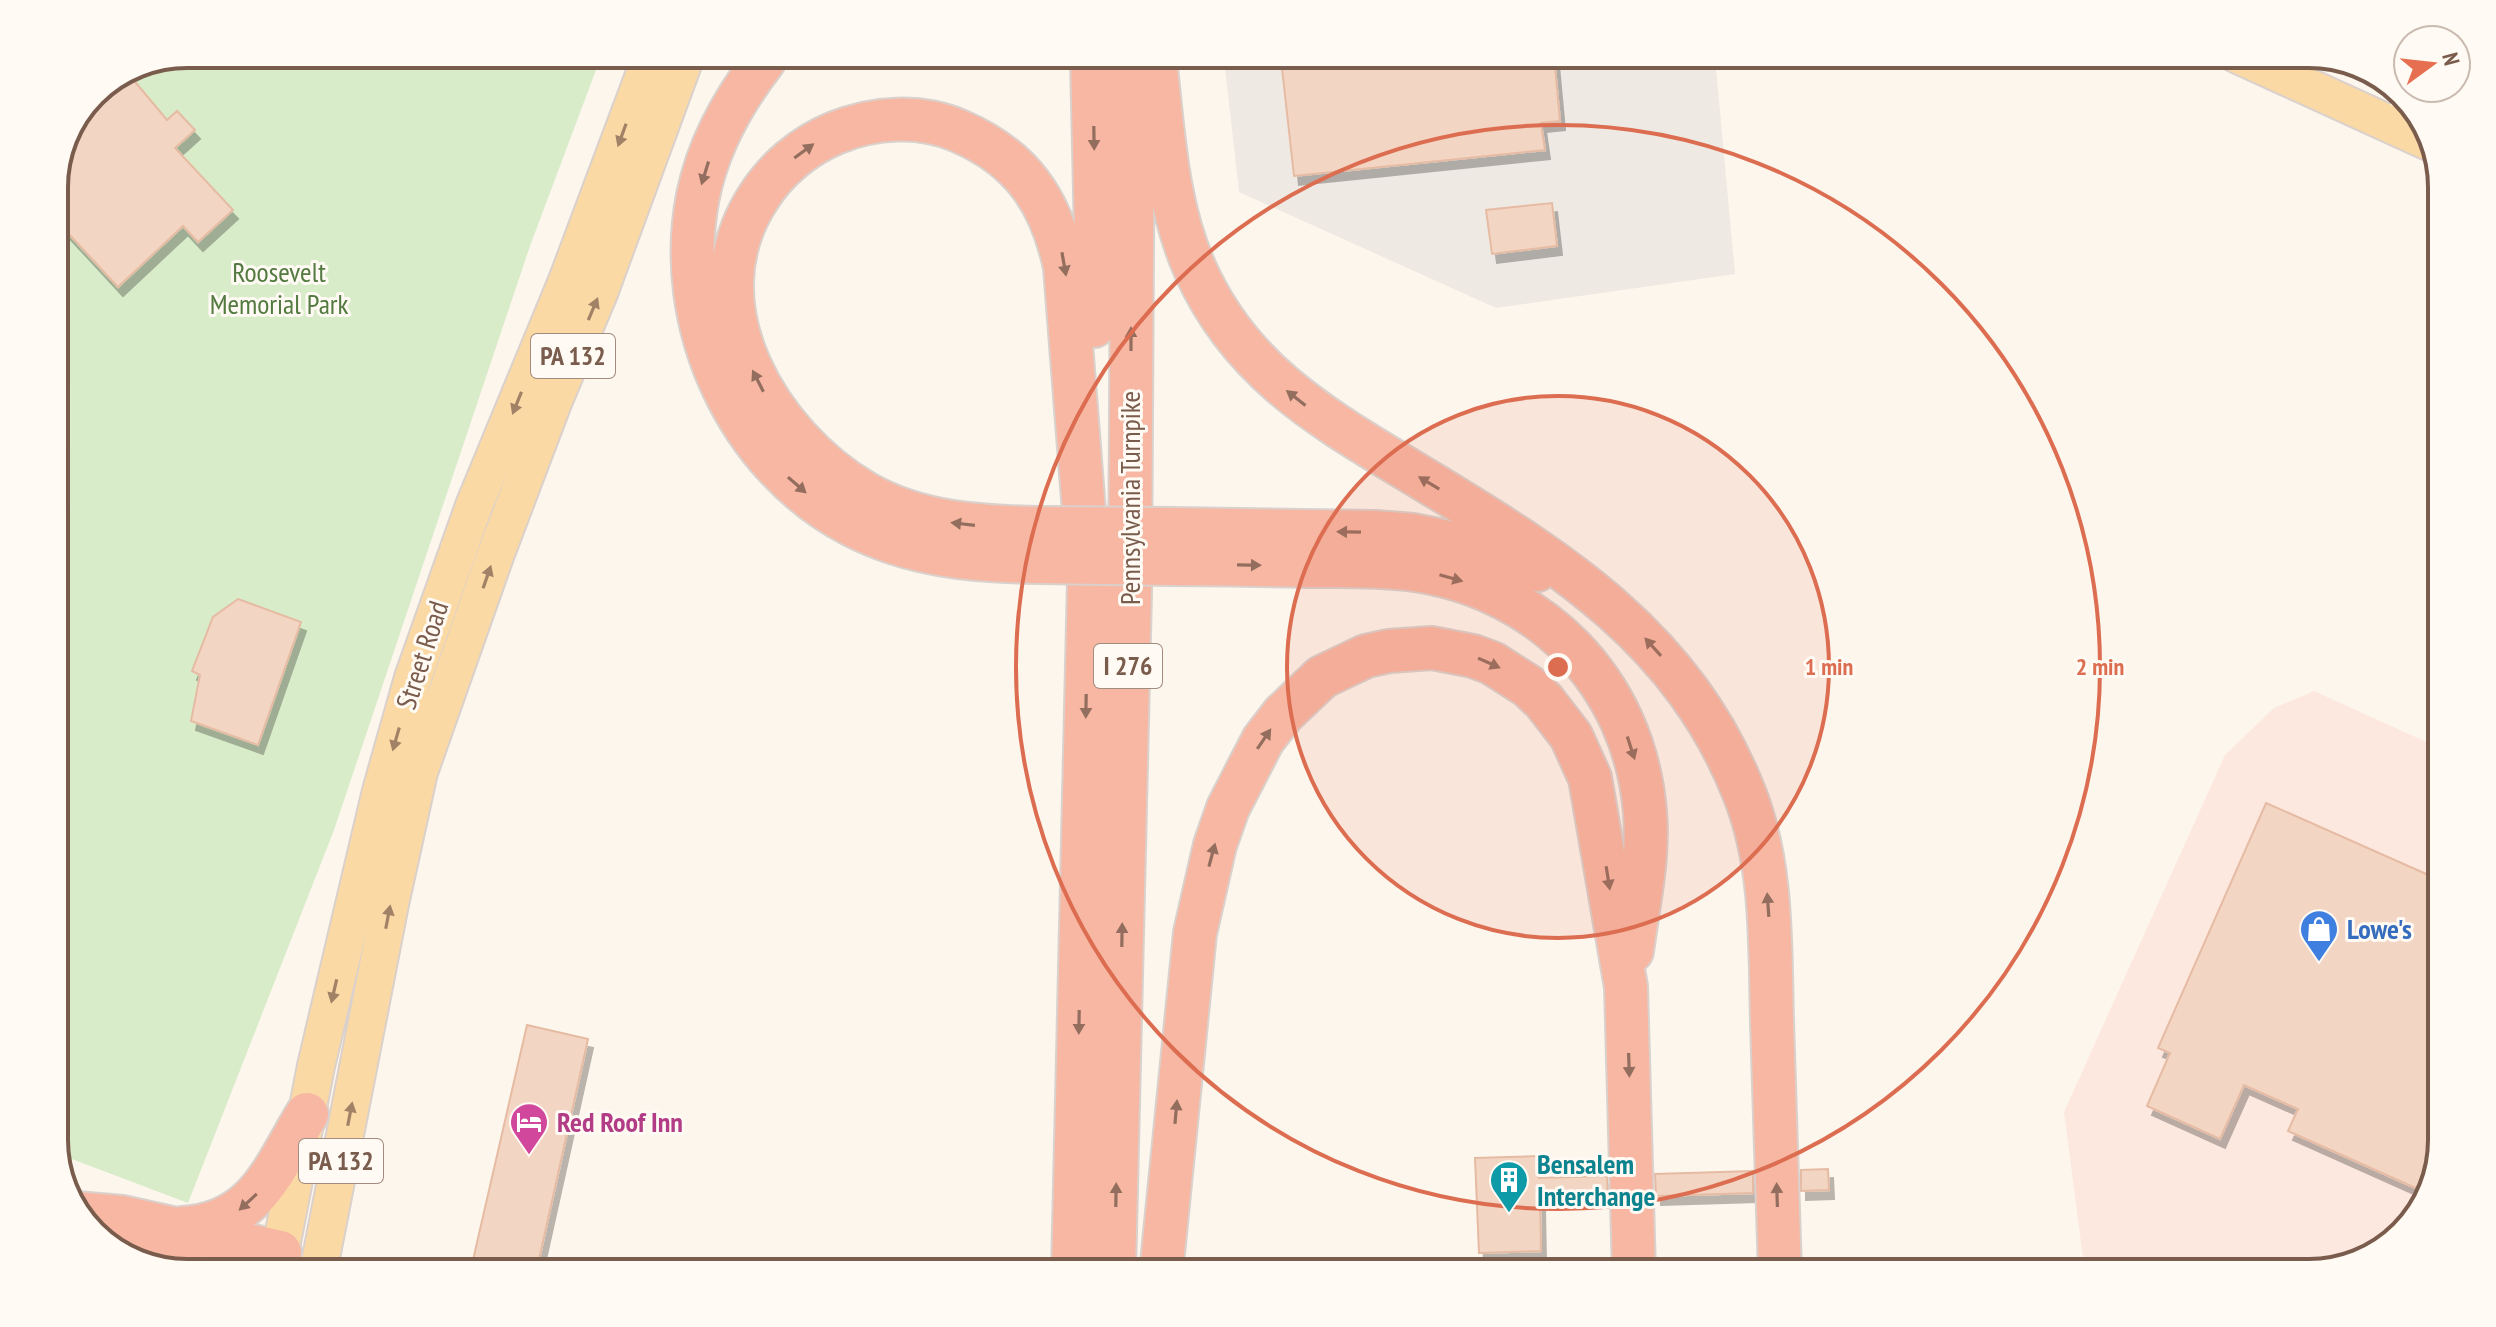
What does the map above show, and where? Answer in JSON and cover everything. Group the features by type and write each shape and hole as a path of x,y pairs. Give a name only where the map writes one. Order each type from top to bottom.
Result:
{"highway":[{"path":"759,68 720,128 698,196 692,261 701,330 727,397 747,430 793,483 851,525 917,550 949,557 1040,545 1171,546 1375,532 1413,535 1487,552 1587,588"},
{"name":"Pennsylvania Turnpike","path":"1073,1259 1096,234 1092,68"},
{"name":"Pennsylvania Turnpike","path":"1114,1259 1130,593 1134,68"},
{"path":"1156,68 1170,177 1184,241 1210,297 1249,353 1270,377 1320,417 1487,518 1587,588 1642,634 1686,688 1727,758 1754,823 1769,907 1780,1259"},
{"path":"1040,545 926,517 867,494 816,458 769,401 736,328 732,306 732,267 742,227 751,209 776,175 807,148 866,123 910,120 931,123 953,128 993,148 1010,161 1037,192 1055,227 1065,267 1089,572"},
{"path":"1171,546 1444,576 1506,598 1537,616 1564,638 1606,691 1633,750 1640,780 1646,839 1626,987"},
{"path":"1162,1259 1195,933 1215,845 1233,795 1263,740 1283,714 1322,677 1366,656 1432,648 1473,656 1511,673 1544,701 1571,736 1590,778 1626,987 1634,1259"},
{"path":"174,1229 210,1224 242,1210 266,1183 307,1114"},
{"path":"95,1215 122,1217 174,1229 255,1259"},
{"path":"143,1251 210,1259"}],"main road":[{"name":"Street Road","path":"281,1259 307,1114 381,791 413,678 474,506 567,281 647,68"},
{"name":"Street Road","path":"321,1259 419,772 495,556 554,400 599,293 681,68"},
{"path":"2274,68 2401,114"}],"shaded area":[{"path":"1225,68 1716,68 1735,274 1496,308 1239,192"},
{"path":"2314,691 2428,743 2428,1140 2424,1171 2416,1193 2393,1224 2368,1243 2340,1255 2309,1259 2083,1259 2064,1112 2225,755 2274,708"}],"green space":[{"name":"Roosevelt Memorial Park","path":"597,68 530,246 334,830 188,1203 69,1158 68,1148 68,179 77,142 88,121 121,88 164,70"}],"building":[{"path":"1282,68 1555,68 1560,121 1541,123 1545,150 1294,176"},
{"path":"134,81 167,120 177,111 195,130 175,148 233,210 198,242 183,226 118,287 68,233 68,179 72,156 88,121 103,103"},
{"path":"1552,203 1557,246 1492,254 1486,210"},
{"path":"238,599 301,622 258,745 191,721 200,675 192,671 213,617"},
{"name":"Lowe's","path":"2266,803 2428,875 2428,1140 2424,1171 2418,1189 2288,1131 2298,1109 2244,1085 2220,1139 2147,1106 2170,1053 2158,1048"},
{"name":"Red Roof Inn","path":"527,1025 588,1039 539,1259 473,1259"},
{"name":"Bensalem Interchange","path":"1538,1156 1539,1178 1607,1176 1608,1197 1540,1199 1541,1251 1479,1253 1475,1158"},
{"path":"1828,1169 1829,1190 1801,1191 1801,1170"},
{"path":"1753,1171 1753,1193 1656,1196 1655,1174"}],"place":[{"name":"Lowe's","path":"2319,963"},
{"name":"Red Roof Inn","path":"529,1156"},
{"name":"Bensalem Interchange","path":"1509,1214"}]}
